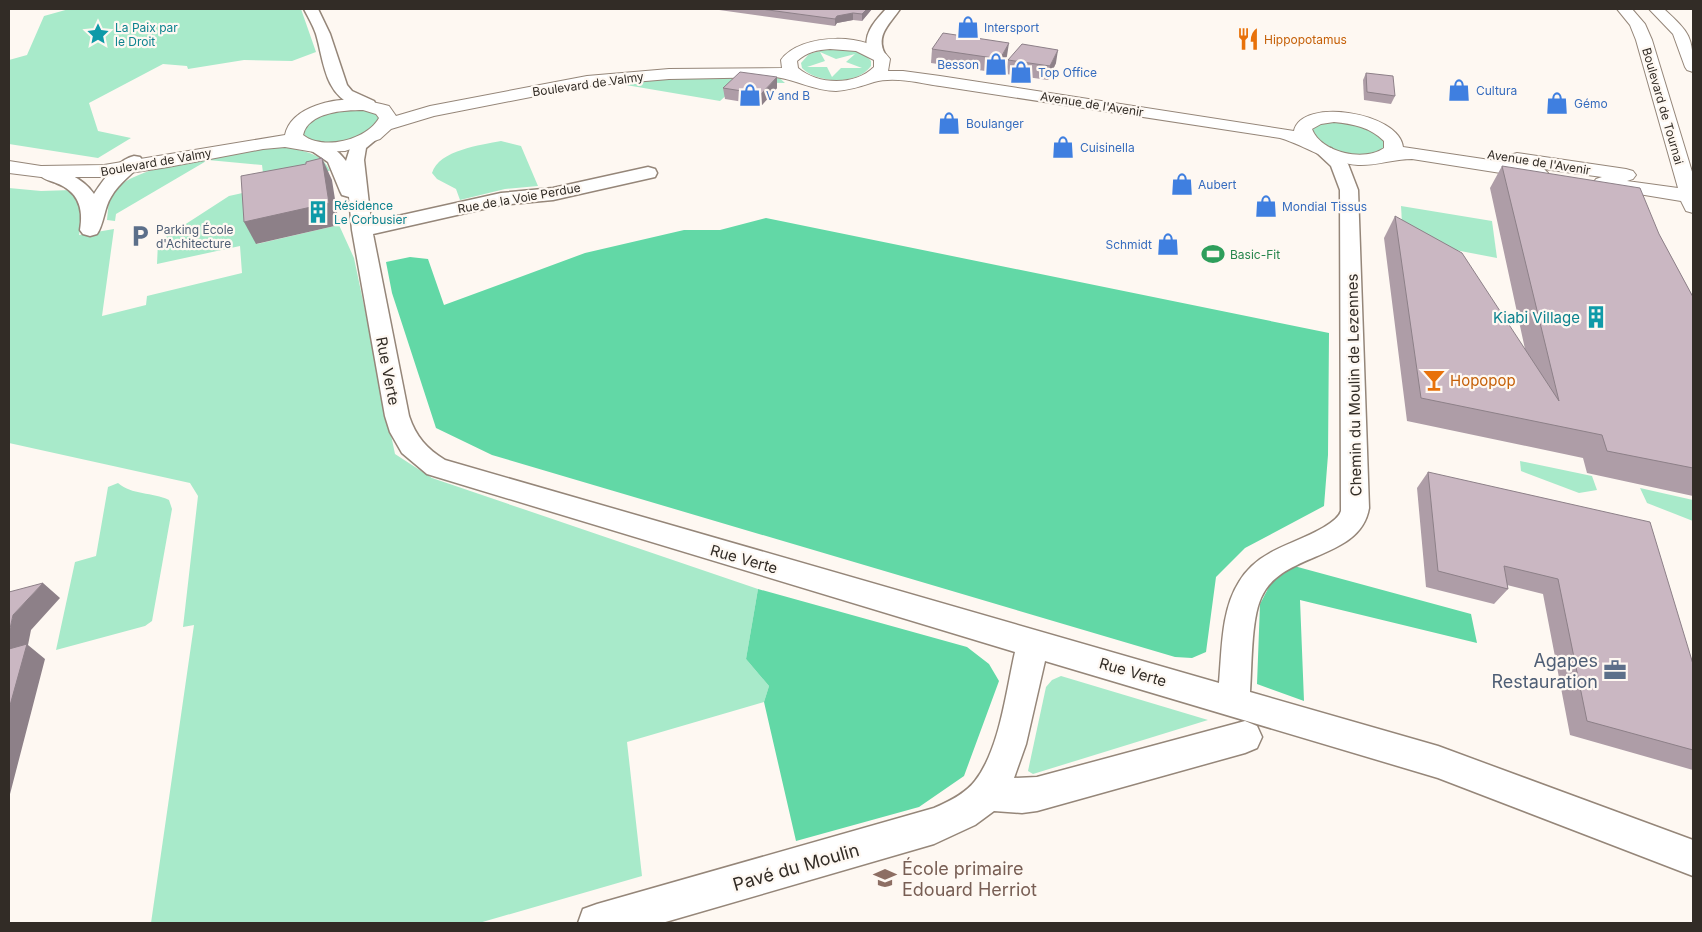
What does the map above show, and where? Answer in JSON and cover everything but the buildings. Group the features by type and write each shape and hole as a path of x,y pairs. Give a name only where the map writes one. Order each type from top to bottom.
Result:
{"main road":[{"name":"Boulevard de Tournai","path":"1624,9 1637,24 1644,40 1691,194"},
{"path":"1656,9 1677,28"},
{"path":"1665,9 1677,28 1693,67"},
{"name":"Avenue de l'Avenir","path":"792,67 798,52 812,46 846,44 862,47 880,58 897,65 1275,122 1308,123 1322,118 1349,119 1377,127 1391,145 1691,194"},
{"path":"873,77 882,68 880,58"},
{"name":"Boulevard de Valmy","path":"9,154 75,165 123,166 250,140 283,131 319,112 347,105 378,113 430,111 587,81 669,74 776,72 792,67 812,83 834,85 856,83 873,77"},
{"name":"Avenue de l'Avenir","path":"873,77 897,76 934,80 1283,133 1309,142 1325,152 1348,158 1372,159"},
{"path":"369,138 378,113"},
{"path":"1308,123 1303,131 1309,142"},
{"path":"299,124 294,131 294,136 309,146"},
{"name":"Boulevard de Valmy","path":"9,167 48,174 123,166 263,143 285,141 309,146 342,146 369,138"},
{"path":"1372,159 1391,145"}],"street":[{"path":"311,9 324,34 334,74 346,96 378,113"},
{"path":"322,9 326,21 324,34"},
{"path":"846,44 858,39 883,9"},
{"path":"880,58 873,47 873,39 893,9"},
{"path":"319,112 332,99 334,74"},
{"name":"Rue Verte","path":"369,138 358,146 355,160 362,230 400,431 406,442 425,460 445,470 472,479 1233,701 1472,774 1693,858"},
{"name":"Rue Verte","path":"309,146 332,154 339,163 362,230"},
{"name":"Chemin du Moulin de Lezennes","path":"1233,701 1242,610 1247,592 1265,571 1278,562 1337,533 1351,520 1354,512 1356,491 1349,190 1339,164 1325,152"},
{"name":"Chemin du Moulin de Lezennes","path":"1349,190 1358,169 1372,159"},
{"path":"48,174 75,184 86,193 90,215 109,184 123,166"},
{"name":"Rue de la Voie Perdue","path":"362,230 501,199 553,194 648,173"},
{"name":"Pavé du Moulin","path":"598,923 934,826 966,812 987,794 1002,769 1033,643"},
{"path":"987,794 1022,796 1037,794 1246,737"}],"green space":[{"path":"69,9 301,9 316,52 292,61 244,60 188,69 187,66 163,64 89,103 98,131 131,138 98,158 9,144 9,60 27,55 44,16"},
{"path":"828,49 857,51 871,61 871,66 857,77 837,80 827,79 817,77 802,68 801,63 809,54","holes":["820,52 836,59 855,54 846,62 862,68 841,68 832,77 827,67 807,67 825,61"]},
{"path":"775,74 785,83 741,82 720,101 620,84 635,82 635,79"},
{"path":"362,109 375,113 380,120 367,133 356,139 331,143 314,141 301,134 306,126 319,117 336,112"},
{"path":"1338,121 1367,127 1384,140 1385,147 1373,154 1346,154 1337,152 1322,144 1311,131 1320,123"},
{"path":"501,141 521,146 538,186 505,189 460,200 456,189 437,179 432,173 436,165 452,154 472,147"},
{"path":"283,146 316,156 326,164 330,171 263,173 262,165 208,160 116,214 115,221 107,220 112,194 123,183 142,174 191,160"},
{"path":"9,188 41,191 72,190 83,212 79,235 114,229 102,316 146,305 147,296 242,273 240,246 157,264 158,242 229,196 265,188 257,244 339,225 354,258 395,454 432,478 758,589 746,659 769,686 764,702 627,742 642,876 479,923 151,923 194,625 183,627 198,496 190,483 9,443"},
{"path":"1401,206 1492,221 1497,258 1403,240"},
{"path":"766,218 1329,333 1328,455 1324,506 1245,548 1216,577 1206,652 1192,658 1175,657 492,455 436,428 392,293 386,262 410,257 428,259 444,305 585,253 684,230 720,230"},
{"path":"1520,461 1592,476 1597,490 1579,493 1521,471"},
{"path":"118,483 129,490 163,497 169,500 172,509 152,621 145,626 56,650 75,562 96,556 108,487"},
{"path":"1640,488 1693,500 1693,521 1647,503"},
{"path":"1294,566 1471,614 1477,643 1300,600 1304,701 1257,684 1260,604 1271,583"},
{"path":"758,589 967,647 989,664 999,681 964,776 919,807 796,841 764,702 769,686 746,659"},
{"path":"1061,676 1208,720 1033,774 1028,771 1046,687 1052,680"}],"place":[{"name":"Intersport","path":"968,27"},
{"name":"La Paix par le Droit","path":"98,34"},
{"name":"Hippopotamus","path":"1248,39"},
{"name":"Besson","path":"996,64"},
{"name":"Top Office","path":"1021,72"},
{"name":"Cultura","path":"1459,90"},
{"name":"V and B","path":"750,95"},
{"name":"Gémo","path":"1557,103"},
{"name":"Boulanger","path":"949,123"},
{"name":"Cuisinella","path":"1063,147"},
{"name":"Aubert","path":"1182,184"},
{"name":"Mondial Tissus","path":"1266,206"},
{"name":"Résidence Le Corbusier","path":"318,212"},
{"name":"Parking École d'Achitecture","path":"140,236"},
{"name":"Schmidt","path":"1168,244"},
{"name":"Basic-Fit","path":"1213,254"},
{"name":"Kiabi Village","path":"1596,317"},
{"name":"Hopopop","path":"1434,380"},
{"name":"Agapes Restauration","path":"1615,670"},
{"name":"École primaire Edouard Herriot","path":"885,878"}]}
